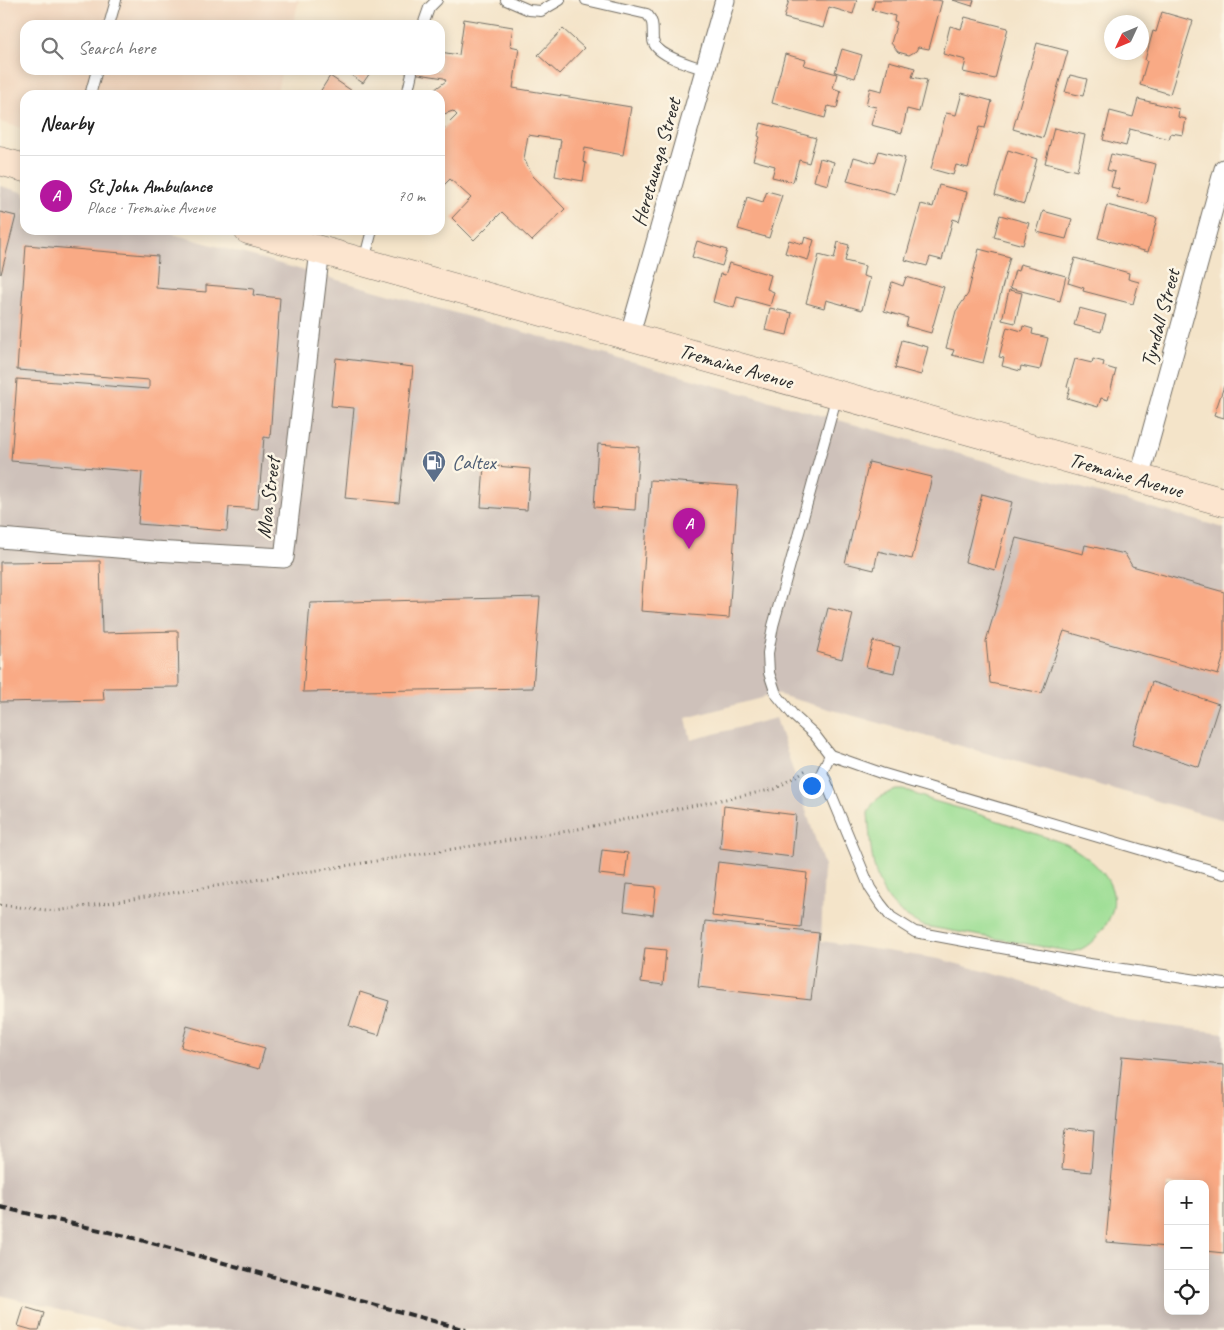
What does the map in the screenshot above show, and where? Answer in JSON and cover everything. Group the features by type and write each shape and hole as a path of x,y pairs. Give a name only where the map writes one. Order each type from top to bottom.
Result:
{"main road":[{"path":"0,160 20,166"},
{"name":"Tremaine Avenue","path":"266,235 1224,502"}],"street":[{"name":"Heretaunga Street","path":"629,336 725,0"},
{"name":"Tyndall Street","path":"1139,478 1224,170"},
{"name":"Moa Street","path":"0,538 154,551 284,558 320,250"}],"lane":[{"path":"111,20 116,0"},
{"path":"424,20 429,8 437,0"},
{"path":"506,0 529,10 541,11 560,0"},
{"path":"586,0 647,14 652,19 653,40 656,48 663,53 706,70"},
{"path":"91,90 96,75"},
{"path":"408,90 412,75"},
{"path":"364,262 371,235"},
{"path":"837,394 776,617 768,653 769,673 776,694 794,716 814,734 830,755 881,773 1224,874"},
{"path":"830,755 822,772 870,888 891,917 915,932 1084,962 1224,984"}],"path":[{"path":"0,905 56,911 568,831 775,789 830,755"}],"shaded area":[{"path":"0,0 299,0 294,20 20,20 20,75 281,75 277,90 20,90 20,128 0,122"},
{"path":"0,186 20,192 20,235 177,235 1224,528 1224,820 776,694 686,718 691,740 776,718 824,866 821,941 939,959 1013,979 1128,1021 1224,1033 1224,1330 138,1330 0,1295"}],"green space":[{"path":"897,790 904,790 969,811 1066,844 1078,851 1099,869 1107,879 1112,890 1114,902 1111,915 1103,929 1090,944 1073,952 924,926 907,917 884,894 878,880 871,849 868,813 879,798"}],"building":[{"path":"789,0 857,0 853,14 829,7 823,28 784,18"},
{"path":"875,0 942,1 929,49 918,47 916,51 909,55 898,52 891,43 897,22 894,21 895,16 872,10"},
{"path":"953,0 974,0 972,6"},
{"path":"1162,12 1193,21 1170,94 1140,85 1147,61 1145,60 1149,60 1149,46 1153,31 1156,32"},
{"path":"965,17 1008,28 995,79 963,72 966,60 943,54 950,26 961,29"},
{"path":"464,19 513,27 510,46 519,48 513,88 631,107 623,155 585,148 583,162 586,163 583,181 555,176 561,140 528,135 524,159 533,176 565,209 532,241 502,212 474,240 452,218 471,198 450,179 445,184 445,127 457,115 453,111 445,114 445,90 434,90 446,81 444,78 425,75 445,75 445,53 459,55"},
{"path":"563,29 584,48 559,74 538,55"},
{"path":"1037,43 1068,51 1043,138 1013,129"},
{"path":"842,49 862,55 855,78 835,72"},
{"path":"785,54 806,60 804,65 837,74 833,88 841,91 837,108 828,106 825,118 772,103"},
{"path":"889,61 915,68 912,77 927,80 919,112 907,109 902,133 871,125 876,107 866,105 870,88 882,91"},
{"path":"351,75 369,75 363,83"},
{"path":"1070,75 1087,79 1083,96 1065,92"},
{"path":"330,76 351,90 321,90"},
{"path":"962,93 992,101 985,128 979,127 968,168 956,165 953,175 931,169 946,113 956,115"},
{"path":"1138,99 1179,109 1178,117 1186,119 1183,135 1171,133 1169,139 1130,129 1126,146 1103,140 1110,111 1133,117"},
{"path":"761,123 816,138 809,163 799,160 793,182 772,177 775,166 753,160 760,137 758,136"},
{"path":"1054,128 1085,135 1077,171 1045,163"},
{"path":"1008,150 1037,159 1024,204 995,195"},
{"path":"879,151 905,158 895,194 847,181 854,157 875,163"},
{"path":"1111,154 1156,164 1147,204 1117,197 1119,189 1111,187 1115,172 1107,170"},
{"path":"820,158 834,162 828,185 814,181"},
{"path":"939,185 967,192 959,221 953,219 942,260 930,257 927,266 905,260 921,204 933,207"},
{"path":"767,191 782,195 769,238 738,229 747,197 763,202"},
{"path":"1107,205 1157,218 1148,252 1098,238"},
{"path":"1043,211 1072,219 1066,239 1037,232"},
{"path":"0,212 16,216 1,274 0,273"},
{"path":"1000,215 1029,223 1023,245 994,237"},
{"path":"805,237 814,240 808,260 785,253 789,240 803,244"},
{"path":"697,241 727,250 722,266 692,257"},
{"path":"838,242 849,245 845,261 865,266 863,276 870,278 862,310 826,300 824,308 806,303 819,255 834,259"},
{"path":"26,245 158,256 156,288 206,292 206,285 254,289 253,295 280,298 270,438 264,437 258,509 229,507 227,531 138,524 142,472 11,461 17,379 149,389 149,380 17,370"},
{"path":"979,249 1010,257 983,363 952,355 954,350 946,348 956,311 968,294"},
{"path":"1075,258 1129,273 1128,279 1139,282 1133,304 1083,291 1084,288 1068,283"},
{"path":"729,263 771,275 767,289 774,292 770,306 737,297 734,308 713,302 720,274 725,275"},
{"path":"1020,264 1066,276 1060,301 1010,288 1015,270 1018,271"},
{"path":"906,277 944,287 931,333 906,326 908,318 884,311 892,282 903,286"},
{"path":"1009,290 1022,293 1015,323 1002,320"},
{"path":"770,308 792,313 787,335 765,330"},
{"path":"1079,308 1106,315 1101,332 1074,325"},
{"path":"1023,326 1033,329 1032,334 1048,338 1040,370 1021,366 1020,371 1002,366 1004,358 999,357 1007,327 1022,331"},
{"path":"902,340 928,347 921,375 895,368"},
{"path":"336,358 413,367 399,503 345,498 354,408 331,406"},
{"path":"1075,359 1092,363 1093,359 1104,362 1103,366 1116,370 1108,400 1101,398 1098,407 1067,398 1070,388 1067,387"},
{"path":"1224,386 1224,418 1214,415"},
{"path":"598,444 639,447 635,510 594,507"},
{"path":"869,462 932,477 912,559 878,551 874,570 845,563"},
{"path":"484,465 530,469 527,510 481,507"},
{"path":"650,480 738,486 729,618 641,611"},
{"path":"982,494 1012,502 995,570 965,562"},
{"path":"1016,538 1083,554 1085,545 1125,554 1132,566 1224,592 1224,655 1218,675 1064,631 1042,693 990,683 986,641"},
{"path":"100,561 102,633 178,631 179,687 103,688 104,700 0,702 0,562"},
{"path":"540,597 533,688 303,692 310,603"},
{"path":"828,608 853,614 842,659 817,652"},
{"path":"873,641 900,647 894,673 866,667"},
{"path":"1152,682 1219,704 1199,767 1132,745"},
{"path":"724,806 796,815 792,857 720,848"},
{"path":"602,850 628,853 625,877 599,874"},
{"path":"718,862 807,873 801,927 712,916"},
{"path":"627,884 656,887 653,915 624,911"},
{"path":"705,921 819,933 811,1000 698,987"},
{"path":"645,948 666,950 663,985 641,982"},
{"path":"360,992 389,1001 379,1035 349,1026"},
{"path":"187,1026 265,1048 259,1069 181,1047"},
{"path":"1122,1056 1224,1065 1224,1253 1209,1251 1209,1180 1164,1180 1164,1247 1106,1242"},
{"path":"1066,1128 1094,1131 1091,1172 1062,1169"},
{"path":"24,1307 44,1313 39,1330 18,1326"}],"railway":[{"path":"0,1207 130,1237 466,1330"}],"place":[{"name":"Caltex","path":"434,483"},
{"name":"St John Ambulance","path":"689,549"}]}
